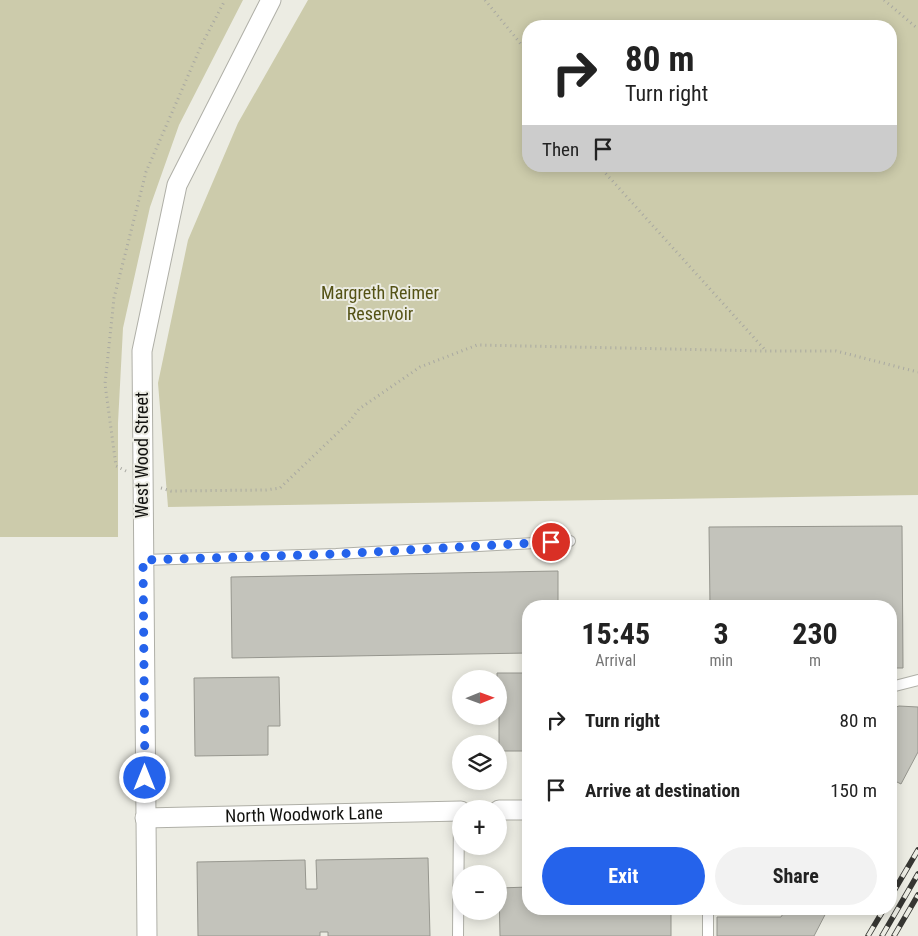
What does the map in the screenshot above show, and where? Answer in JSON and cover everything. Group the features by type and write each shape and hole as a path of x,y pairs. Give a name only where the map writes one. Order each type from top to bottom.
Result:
{"street":[{"name":"West Wood Street","path":"147,936 142,351 176,185 271,0"},
{"path":"507,810 522,810"},
{"name":"North Woodwork Lane","path":"145,818 452,811"}],"lane":[{"path":"143,560 336,554 570,541"},
{"path":"897,685 918,680"},
{"path":"458,936 459,855"},
{"path":"708,915 708,936"}],"path":[{"path":"124,471 116,466 104,384 114,298 146,172 201,46 225,0"},
{"path":"485,0 522,45"},
{"path":"884,0 918,29"},
{"path":"605,172 766,351"},
{"path":"156,486 171,491 266,490 280,488 349,422 359,409 420,367 477,345 836,351 918,372"}],"green space":[{"path":"0,0 243,0 179,125 150,207 123,328 118,423 118,537 0,537"},
{"name":"Margreth Reimer Reservoir","path":"308,0 918,0 918,495 168,507 158,383 188,240 238,123"}],"building":[{"path":"902,526 903,668 897,668 897,600 710,600 709,527"},
{"path":"558,571 558,600 522,600 522,653 232,658 231,577"},
{"path":"508,673 522,673 522,751 507,751 507,735 499,735 499,725 508,725"},
{"path":"279,677 280,726 268,726 268,755 195,756 194,678"},
{"path":"897,707 918,707 918,752 901,784 897,782"},
{"path":"428,858 430,936 328,936 328,932 320,932 320,936 198,936 197,862 305,860 306,889 317,889 316,860"},
{"path":"522,887 522,915 671,915 671,936 500,936 500,920 507,920 507,888"},
{"path":"782,915 825,915 814,936 717,936 717,917 781,917"}],"railway":[{"path":"897,886 918,850"},
{"path":"897,910 918,874"},
{"path":"894,936 918,895"},
{"path":"868,936 880,915"},
{"path":"882,936 894,915"}],"route":[{"path":"145,778 143,560 336,554 431,547 551,542"}]}
